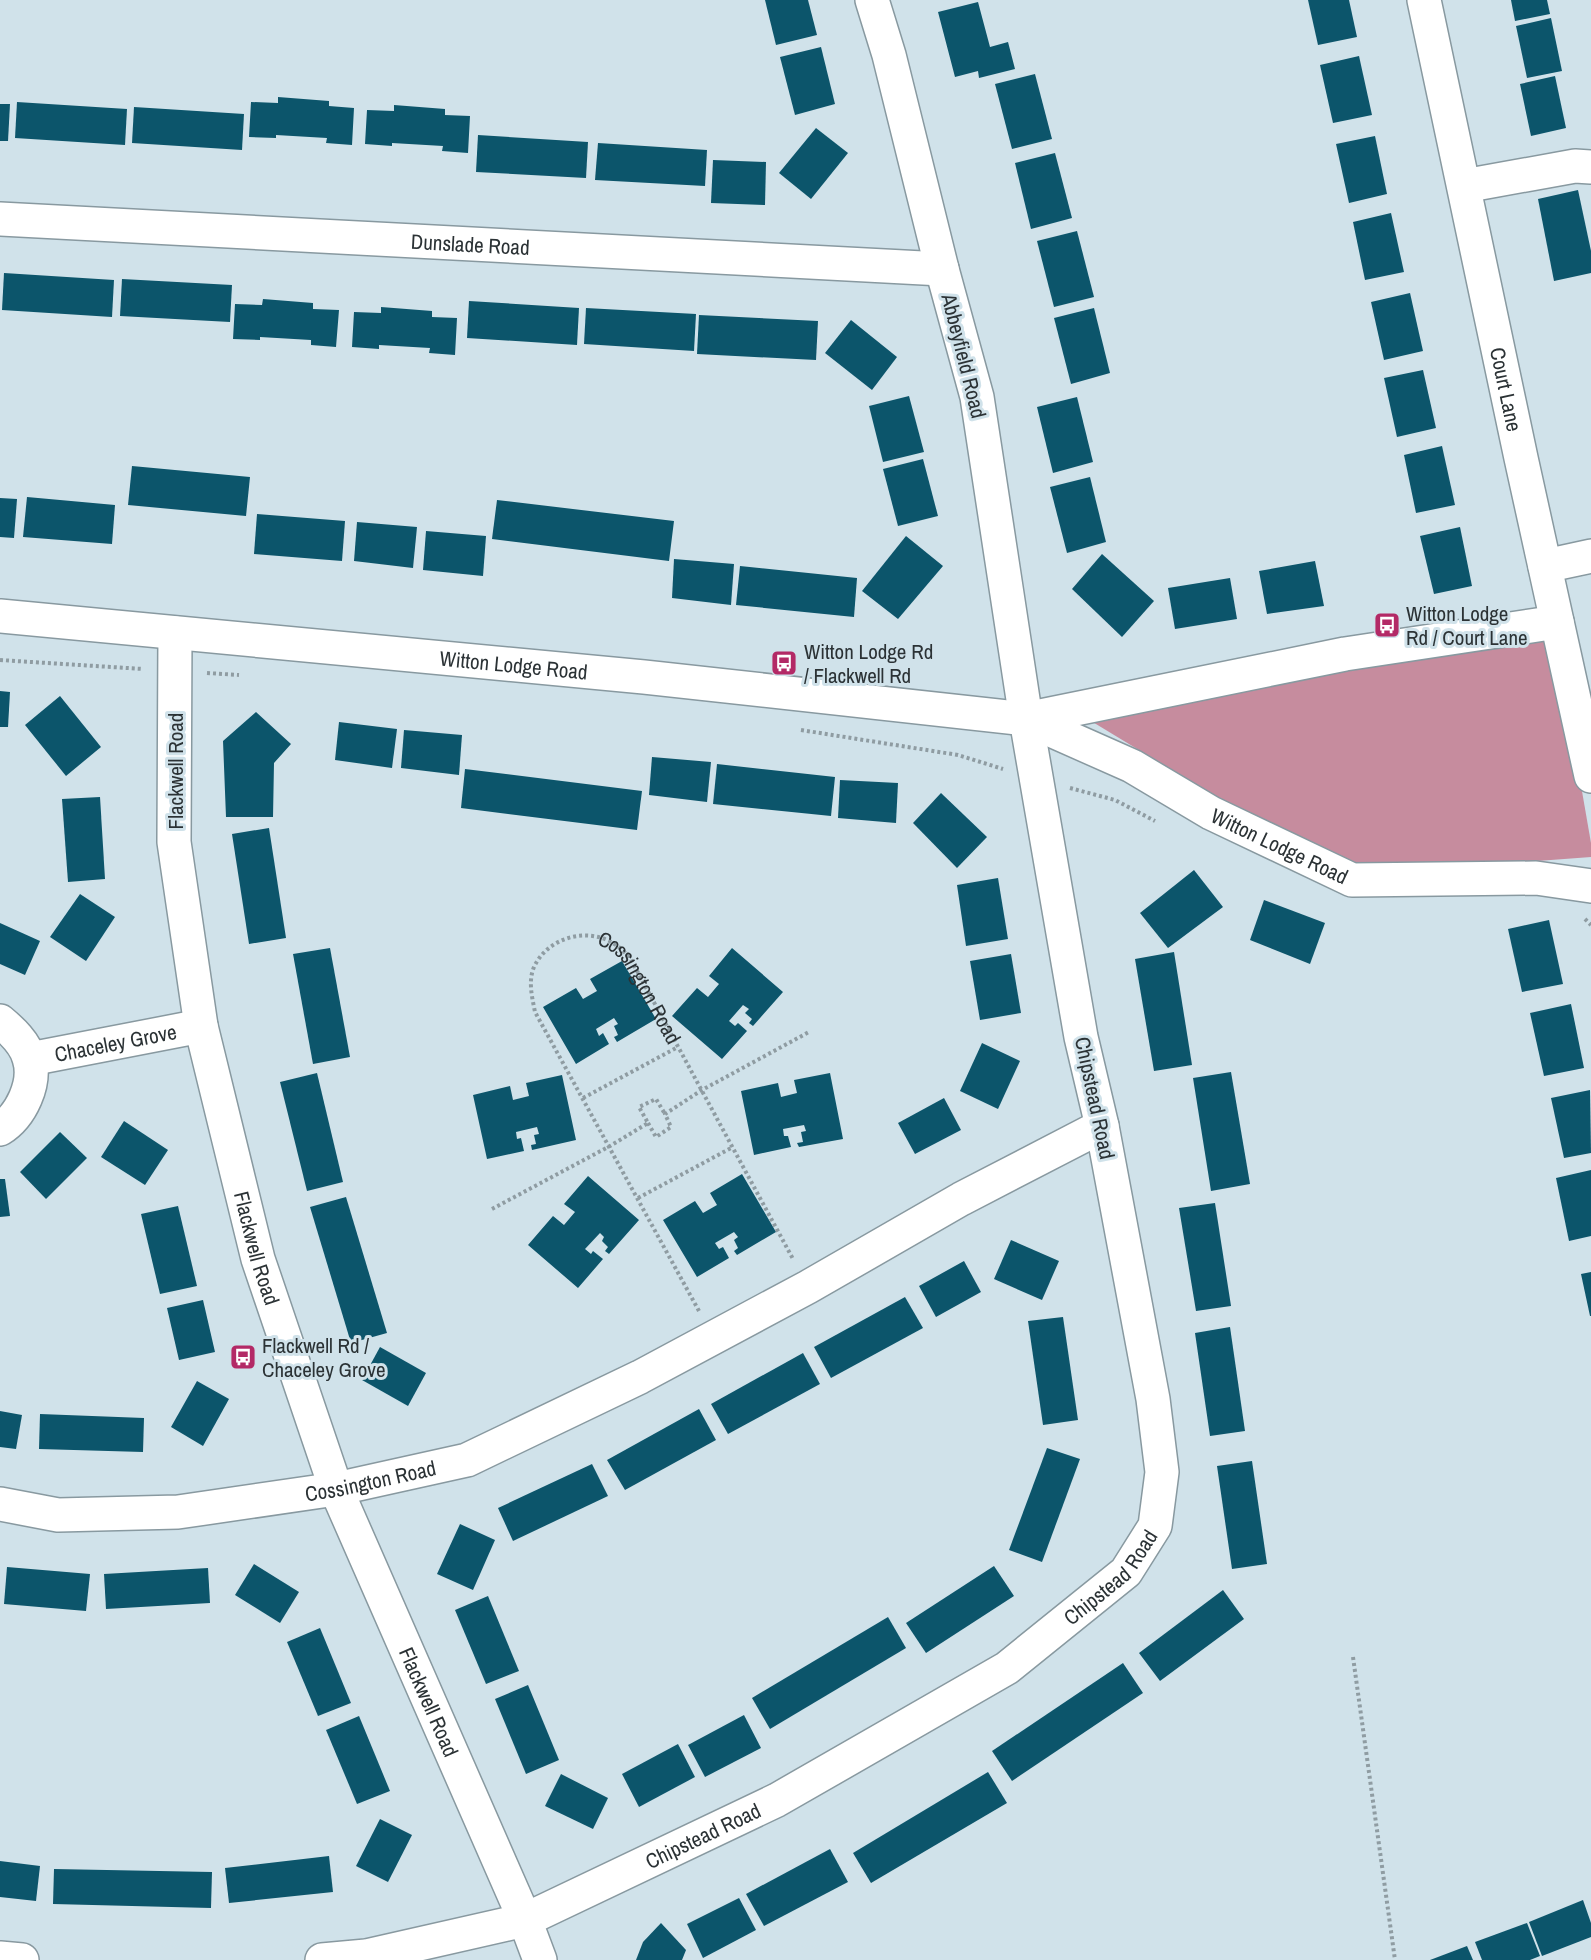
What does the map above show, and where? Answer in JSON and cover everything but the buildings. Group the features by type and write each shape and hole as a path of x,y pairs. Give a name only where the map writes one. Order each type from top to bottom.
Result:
{"street":[{"name":"Abbeyfield Road","path":"872,0 889,55 942,269 977,397 1026,719"},
{"name":"Court Lane","path":"1424,0 1591,776"},
{"path":"1464,186 1575,166 1591,167"},
{"name":"Dunslade Road","path":"0,219 942,269"},
{"path":"1545,566 1591,556"},
{"name":"Witton Lodge Road","path":"0,616 644,677 1026,719 1345,654 1557,622"},
{"name":"Flackwell Road","path":"175,633 174,842 201,1026 258,1259 336,1489 525,1920 540,1960"},
{"name":"Witton Lodge Road","path":"1026,719 1131,766 1210,813 1352,879 1536,878 1591,886"},
{"name":"Chipstead Road","path":"322,1960 366,1956 525,1920 777,1800 1007,1668 1126,1572 1155,1526 1162,1472 1153,1399 1102,1126 1082,1037 1026,719"},
{"name":"Chaceley Grove","path":"0,1021 15,1033 30,1059 30,1081 24,1104 11,1123 0,1129"},
{"name":"Chaceley Grove","path":"30,1059 201,1026"},
{"name":"Cossington Road","path":"0,1504 58,1515 178,1512 336,1489 467,1460 640,1377 808,1287 961,1199 1102,1126"},
{"path":"0,1958 22,1960"}],"path":[{"path":"0,660 244,675"},
{"path":"799,730 958,755 1115,800 1157,822"},
{"path":"1584,918 1591,925"},
{"name":"Cossington Road","path":"714,1338 535,1012 531,983 533,968 543,951 556,942 572,937 604,938 619,946 630,958 808,1287"},
{"path":"665,1114 702,1090 809,1032"},
{"path":"583,1098 678,1046"},
{"path":"656,1099 671,1127 656,1137 648,1123 639,1107 656,1099"},
{"path":"492,1209 648,1123"},
{"path":"638,1198 733,1147"},
{"path":"1353,1657 1395,1960"}],"shaded area":[{"path":"1554,630 1591,843 1591,857 1459,867 1359,864 1218,798 1091,721"}],"place":[{"name":"Witton Lodge Rd / Court Lane","path":"1387,625"},
{"name":"Witton Lodge Rd / Flackwell Rd","path":"784,663"},
{"name":"Flackwell Rd / Chaceley Grove","path":"243,1357"}]}
